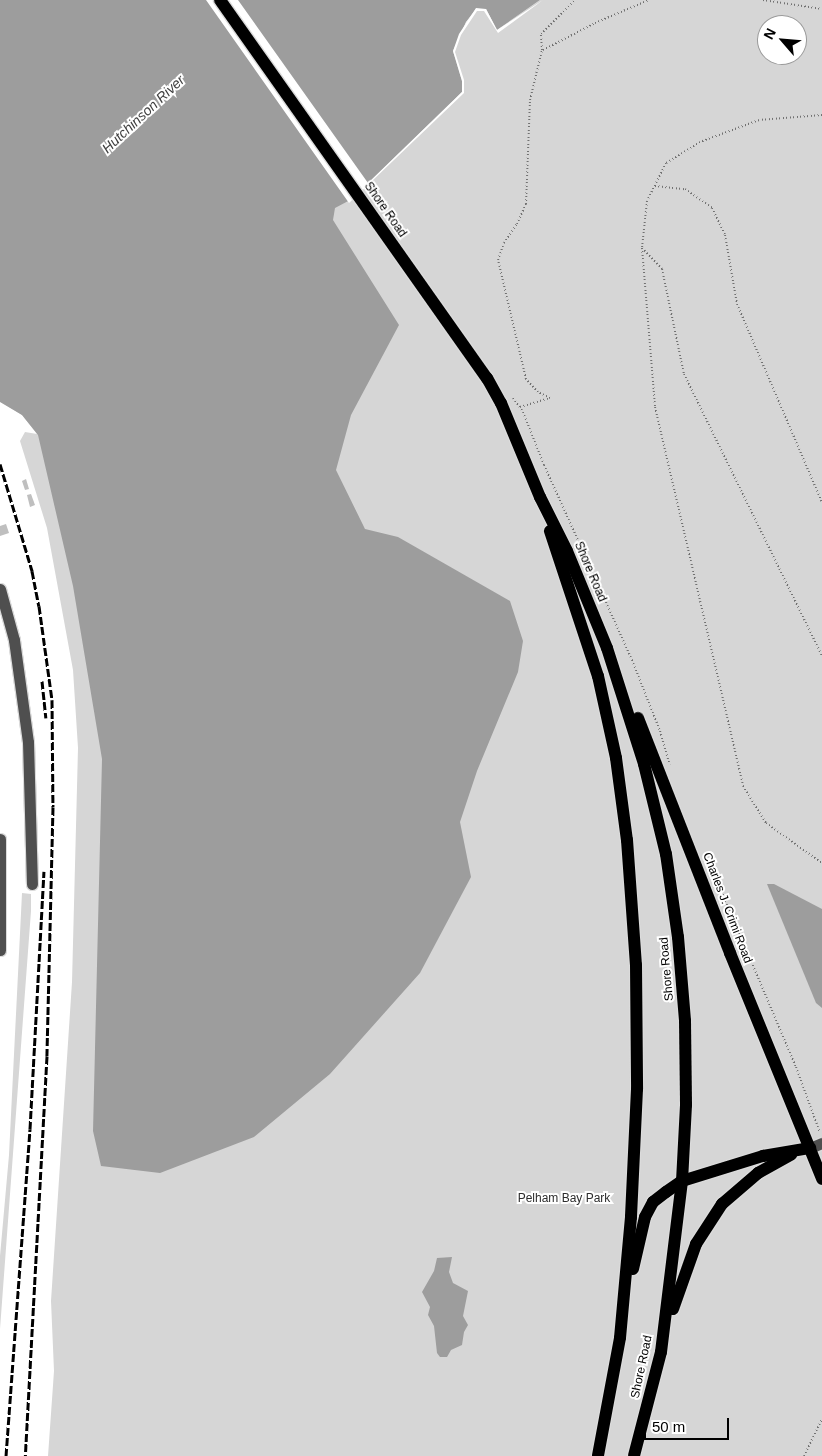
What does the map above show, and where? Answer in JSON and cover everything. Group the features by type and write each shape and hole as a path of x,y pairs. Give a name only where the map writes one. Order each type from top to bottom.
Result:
{"main road":[{"name":"Shore Road","path":"220,0 494,389 509,420 540,497 598,676 616,758 627,840 636,965 637,1089 633,1190 620,1338 598,1456"},
{"name":"Shore Road","path":"540,497 567,551 607,648 653,796 672,897 682,980 686,1105 682,1182 661,1352 634,1456"},
{"name":"Charles J. Crimi Road","path":"607,648 624,682 726,944 816,1146 822,1179"},
{"path":"620,1338 645,1217 659,1196 682,1182 763,1156 816,1146"},
{"path":"661,1352 689,1260 703,1231 717,1211 734,1192 758,1174 782,1159 816,1146"}],"street":[{"path":"0,589 14,640 28,742 32,884"},
{"path":"0,839 0,950"}],"path":[{"path":"520,408 550,398 538,392 526,379 498,260 504,243 517,224 526,204 530,100 542,50 541,34 575,0"},
{"path":"542,50 595,23 649,0"},
{"path":"763,0 822,9"},
{"path":"822,115 759,120 700,142 666,163 647,201 642,248 655,407 743,786 766,823 822,863"},
{"path":"655,186 685,189 712,208 725,235 737,304 822,502"},
{"path":"642,248 662,269 684,374 822,656"},
{"path":"804,1456 822,1419"}],"green space":[{"name":"Pelham Bay Park","path":"540,0 822,0 822,1456 48,1456 54,1371 51,1301 72,982 78,748 73,670 47,528 20,441 25,432 37,434 22,415 1,402 174,348 462,92 453,51 459,34 476,8 486,9 497,30"},
{"path":"22,893 31,894 31,911 0,1329 0,1256 9,1155"}],"water":[{"name":"Hutchinson River","path":"0,0 540,0 497,30 486,9 476,9 466,22 453,51 462,81 462,92 352,199 335,208 333,220 399,325 351,415 336,470 365,529 398,537 510,601 523,641 518,672 477,771 460,822 471,877 420,973 330,1074 254,1137 160,1173 101,1166 93,1131 102,759 73,586 38,435 22,415 0,402"},
{"path":"767,884 774,884 822,909 822,1008 816,1003"},
{"path":"452,1257 449,1272 453,1283 468,1291 463,1316 468,1325 464,1332 462,1345 451,1350 447,1357 440,1357 437,1353 434,1326 428,1315 430,1307 422,1292 434,1271 437,1258"}],"pier":[{"path":"206,0 238,0 368,183 462,92 462,81 453,51 459,34 476,8 486,9 497,30 543,0 498,33 484,11 477,11 461,35 455,52 464,80 464,93 349,203"}],"building":[{"path":"26,479 29,489 25,490 22,481"},
{"path":"31,494 35,505 30,507 27,495"},
{"path":"6,524 9,533 0,536 0,526"}],"railway":[{"path":"0,464 32,571 39,606 52,700 53,807 47,1056 25,1456"},
{"path":"42,681 46,718"},
{"path":"6,1456 30,1129 44,871"}]}
